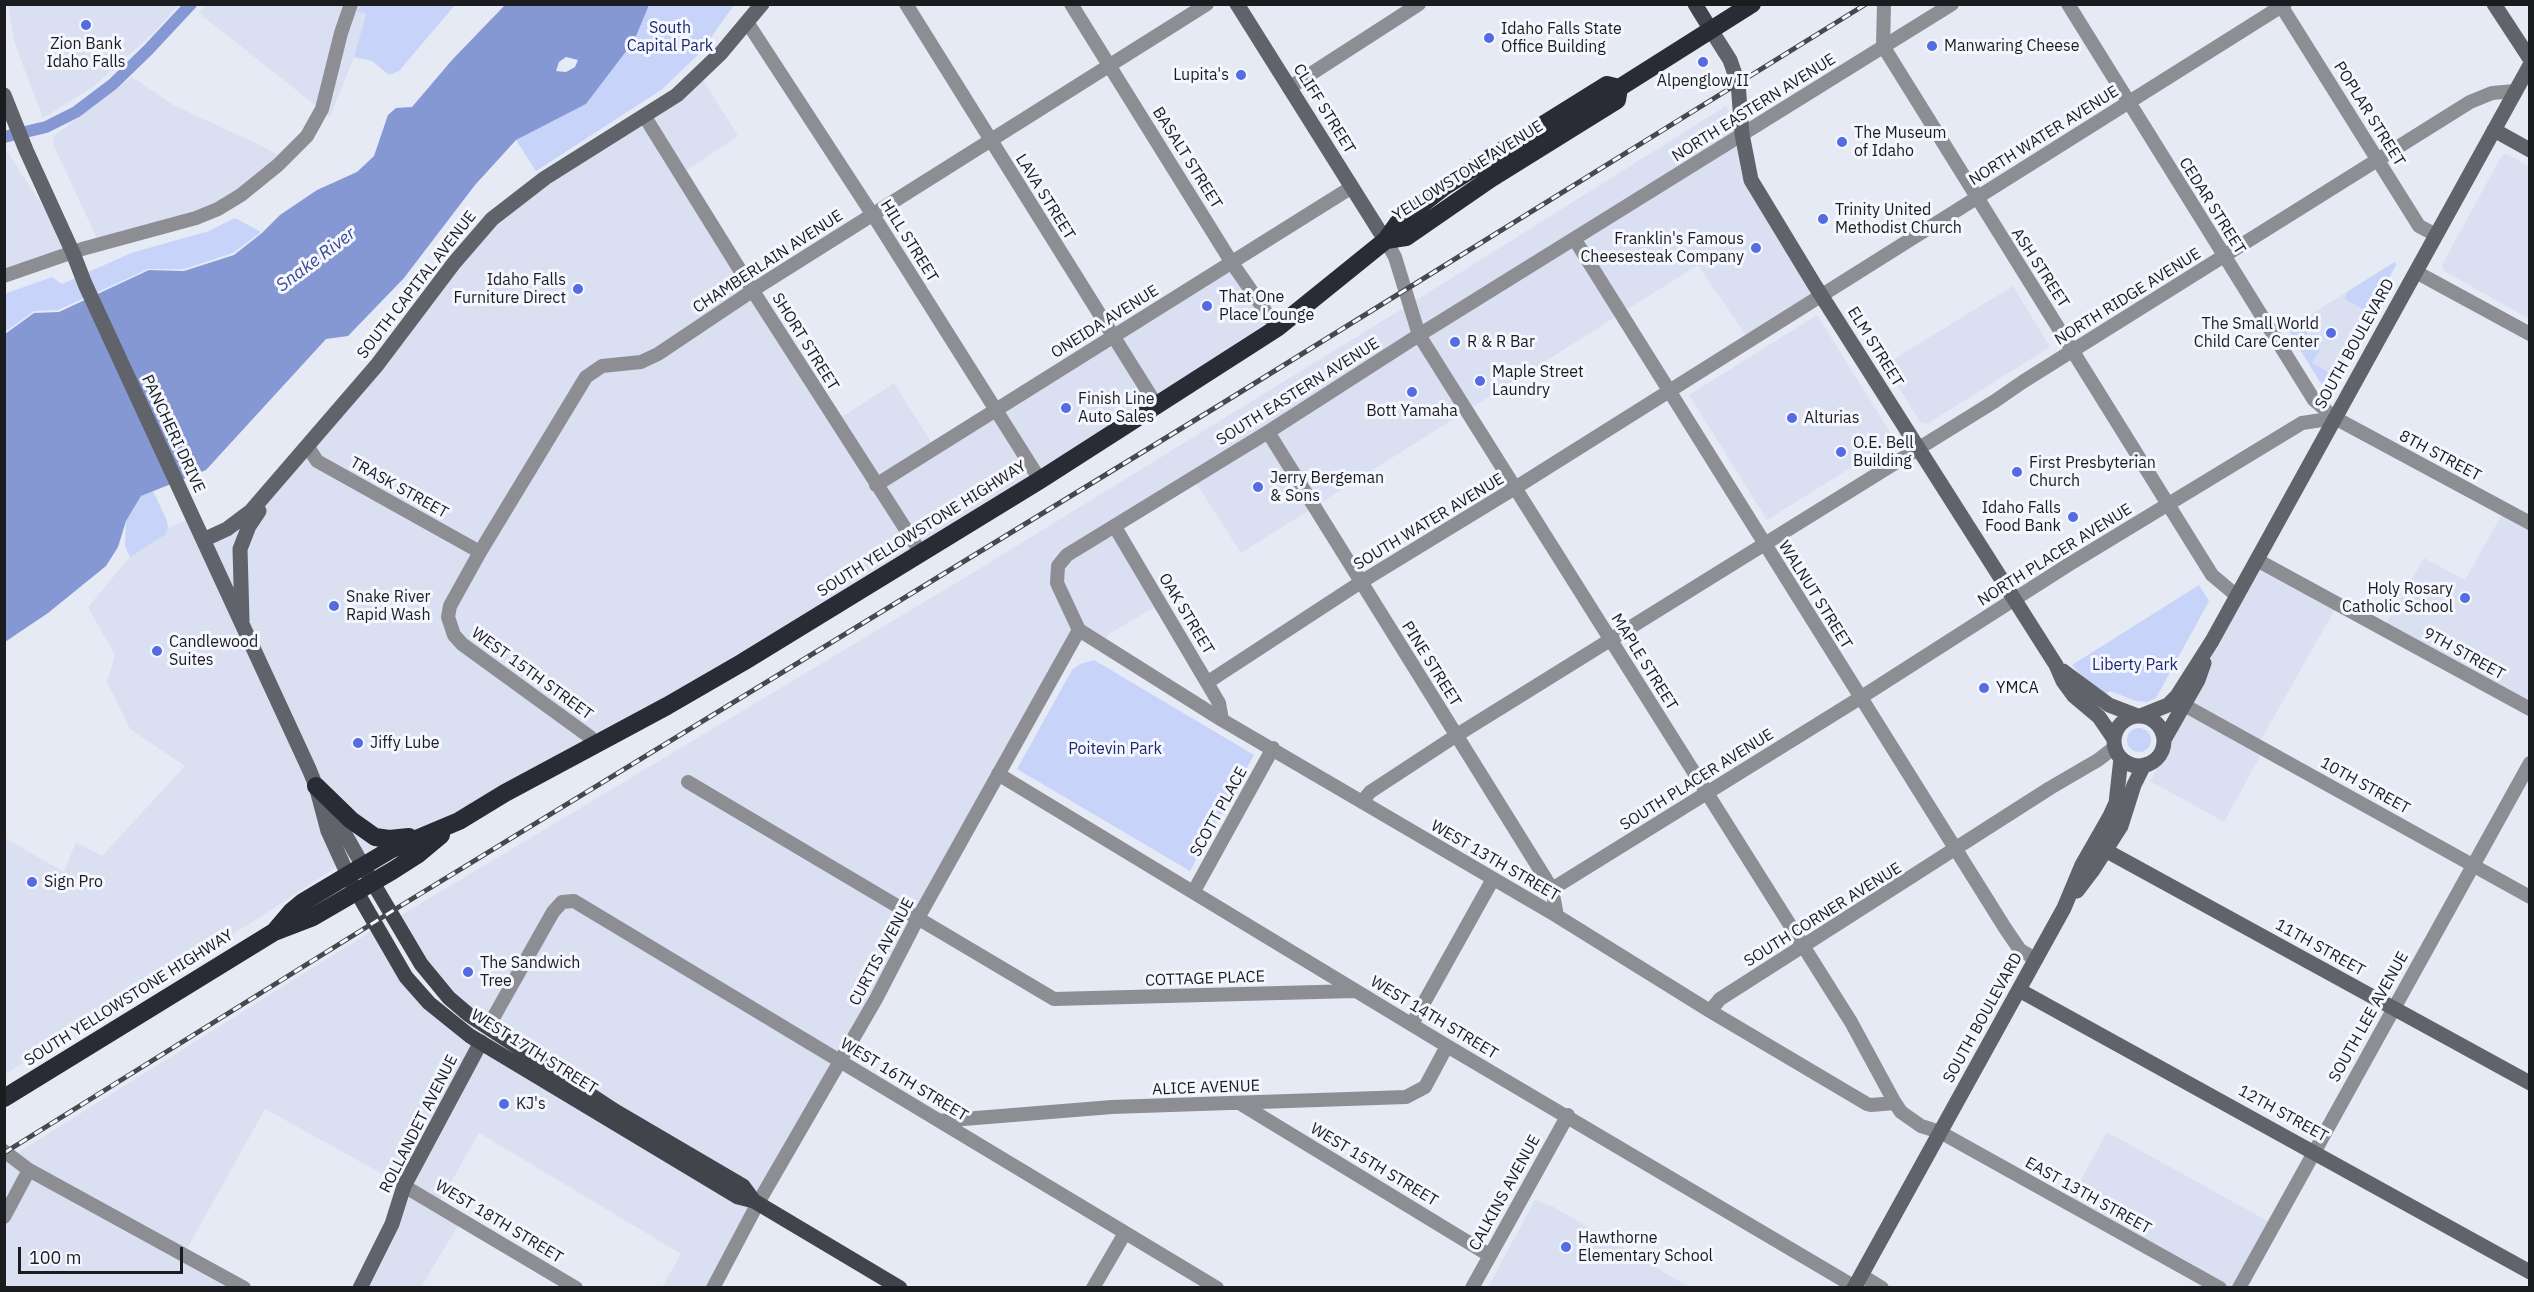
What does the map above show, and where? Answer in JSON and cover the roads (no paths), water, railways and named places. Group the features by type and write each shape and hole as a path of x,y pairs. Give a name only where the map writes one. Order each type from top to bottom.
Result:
{"highway":[{"name":"YELLOWSTONE AVENUE","path":"1383,236 1445,186 1607,85 1619,88 1752,4"},
{"name":"SOUTH YELLOWSTONE HIGHWAY","path":"4,1098 274,932 313,917 417,855 459,821 505,793 595,746 743,662 1040,480 1277,328 1383,236"},
{"path":"316,786 357,825 376,837 405,838 459,821"},
{"name":"SOUTH YELLOWSTONE HIGHWAY","path":"274,932 297,907 404,842 459,821"}],"main road":[{"path":"1695,4 1711,30"},
{"name":"WEST 17TH STREET","path":"356,871 398,965 427,1000 470,1036 738,1197 756,1202 900,1287"},
{"name":"WEST 17TH STREET","path":"364,887 449,998 488,1027 615,1111 742,1186 756,1202"},
{"path":"427,1000 444,1006 471,1026 488,1027"},
{"path":"481,1042 485,1038 490,1039 550,1073 566,1078"}],"street":[{"path":"4,276 78,251 186,221 218,209 241,195 278,165 307,136 322,109 351,4"},
{"name":"SOUTH CAPITAL AVENUE","path":"203,540 243,518 294,464 377,365 454,263 492,219 545,178 645,117 700,75 762,4"},
{"name":"LAVA STREET","path":"906,4 1157,406"},
{"name":"BASALT STREET","path":"1071,4 1232,263 1277,328"},
{"name":"CHAMBERLAIN AVENUE","path":"450,628 450,606 586,377 602,366 641,362 658,354 873,214 1207,4"},
{"name":"CLIFF STREET","path":"1237,4 1383,236"},
{"path":"1289,88 1419,4"},
{"path":"1883,46 1884,4"},
{"name":"NORTH EASTERN AVENUE","path":"1575,240 1952,4"},
{"name":"CEDAR STREET","path":"2068,4 2314,400 2335,418"},
{"path":"2494,4 2529,59"},
{"name":"NORTH WATER AVENUE","path":"1668,390 2129,104 2282,5"},
{"name":"POPLAR STREET","path":"2282,5 2420,226 2436,235"},
{"name":"HILL STREET","path":"747,21 873,214 1040,480"},
{"name":"ELM STREET","path":"1711,30 1730,60 1738,83 1742,134 1751,180 1821,296 2056,665 2062,681 2074,696 2099,717 2116,748"},
{"name":"ASH STREET","path":"1883,46 2212,575 2237,596"},
{"name":"SOUTH BOULEVARD","path":"2139,715 2168,705 2177,696 2212,641 2529,65"},
{"name":"NORTH RIDGE AVENUE","path":"1362,802 1370,792 1457,735 2470,102 2492,93 2515,91"},
{"name":"PANCHERI DRIVE","path":"4,95 26,150 78,251 85,284 316,786 328,831 356,871"},
{"name":"SHORT STREET","path":"645,117 876,486 921,553"},
{"path":"2494,130 2529,150"},
{"name":"ONEIDA AVENUE","path":"876,486 1352,187"},
{"name":"MAPLE STREET","path":"1383,236 1398,266 1419,335 1803,946 1856,1032 1895,1103"},
{"name":"SOUTH EASTERN AVENUE","path":"1079,630 1057,584 1058,566 1062,559 1575,240"},
{"name":"WALNUT STREET","path":"1575,240 2020,950 2036,959"},
{"path":"2416,272 2529,333"},
{"name":"SOUTH WATER AVENUE","path":"1208,682 1362,582 1668,390"},
{"name":"NORTH PLACER AVENUE","path":"1860,698 2167,504 2302,423 2335,418"},
{"name":"8TH STREET","path":"2335,418 2529,523"},
{"name":"PINE STREET","path":"1268,432 1552,889 1557,916"},
{"name":"TRASK STREET","path":"308,447 317,462 480,552"},
{"path":"243,629 240,549 249,526 294,464"},
{"name":"OAK STREET","path":"1115,527 1208,682 1219,703 1222,720"},
{"name":"9TH STREET","path":"2257,560 2529,708"},
{"name":"WEST 15TH STREET","path":"450,628 462,644 590,737 595,746"},
{"name":"WEST 13TH STREET","path":"1079,630 1222,720 1274,748 1557,916 1710,1011 1867,1104 1895,1103"},
{"name":"CURTIS AVENUE","path":"713,1287 756,1202 840,1060 1079,630"},
{"name":"SOUTH BOULEVARD","path":"2165,738 2198,680 2212,641"},
{"name":"ELM STREET","path":"2056,665 2109,705 2139,715"},
{"name":"SOUTH PLACER AVENUE","path":"1552,889 1860,698"},
{"name":"10TH STREET","path":"2184,705 2529,897"},
{"path":"2139,715 2158,723 2165,738 2161,754 2156,760 2144,765 2132,765 2116,748 2120,724 2139,715"},
{"name":"SCOTT PLACE","path":"1194,891 1274,748"},
{"name":"SOUTH BOULEVARD","path":"1857,1283 2100,847 2116,803 2116,748"},
{"name":"SOUTH CORNER AVENUE","path":"1710,1011 1718,1001 2116,748"},
{"name":"SOUTH LEE AVENUE","path":"2239,1287 2529,763"},
{"path":"2100,847 2121,826 2134,785 2144,765"},
{"name":"WEST 14TH STREET","path":"998,774 1447,1046 1857,1283 1882,1287"},
{"path":"688,782 918,918"},
{"name":"11TH STREET","path":"2100,847 2529,1083"},
{"path":"1412,1024 1493,879"},
{"name":"WEST 16TH STREET","path":"488,1027 554,912 562,902 574,901 1217,1287"},
{"name":"COTTAGE PLACE","path":"918,918 1054,999 1356,991"},
{"name":"12TH STREET","path":"2019,990 2529,1272"},
{"name":"ROLLANDET AVENUE","path":"360,1287 392,1224 404,1186 481,1042"},
{"name":"ALICE AVENUE","path":"939,1121 1112,1107 1406,1097 1425,1087 1447,1046"},
{"path":"1895,1103 1908,1118 1921,1126 1940,1132"},
{"name":"WEST 15TH STREET","path":"1241,1104 1489,1255"},
{"name":"CALKINS AVENUE","path":"1472,1287 1568,1115"},
{"name":"EAST 13TH STREET","path":"1940,1132 2220,1287"},
{"path":"4,1151 29,1170 244,1287"},
{"path":"4,1217 29,1170"},
{"name":"WEST 18TH STREET","path":"404,1186 576,1287"},
{"path":"1093,1287 1125,1233"}],"water":[{"name":"Snake River","path":"505,5 649,5 634,41 586,104 516,140 475,185 404,278 348,336 326,339 206,470 141,496 126,521 118,547 106,566 48,613 5,642 5,334 34,313 59,312 149,270 184,271 234,255 280,215 317,190 357,172 374,156 388,115 396,108 412,107 452,60","holes":["566,57 578,60 575,67 566,72 556,71 559,62"]}],"waterway":[{"path":"4,137 46,127 76,112 113,84 191,4"}],"railway":[{"path":"4,1153 402,905 1218,406 1866,4"}],"place":[{"name":"Zion Bank Idaho Falls","path":"86,25"},
{"name":"Idaho Falls State Office Building","path":"1489,38"},
{"name":"Manwaring Cheese","path":"1932,46"},
{"name":"Alpenglow II","path":"1703,62"},
{"name":"Lupita's","path":"1241,75"},
{"name":"The Museum of Idaho","path":"1842,142"},
{"name":"Trinity United Methodist Church","path":"1823,219"},
{"name":"Franklin's Famous Cheesesteak Company","path":"1756,248"},
{"name":"Idaho Falls Furniture Direct","path":"578,289"},
{"name":"That One Place Lounge","path":"1207,306"},
{"name":"The Small World Child Care Center","path":"2331,333"},
{"name":"R & R Bar","path":"1455,342"},
{"name":"Maple Street Laundry","path":"1480,381"},
{"name":"Bott Yamaha","path":"1412,392"},
{"name":"Finish Line Auto Sales","path":"1066,408"},
{"name":"Alturias","path":"1792,418"},
{"name":"O.E. Bell Building","path":"1841,452"},
{"name":"First Presbyterian Church","path":"2017,472"},
{"name":"Jerry Bergeman & Sons","path":"1258,487"},
{"name":"Idaho Falls Food Bank","path":"2073,517"},
{"name":"Holy Rosary Catholic School","path":"2465,598"},
{"name":"Snake River Rapid Wash","path":"334,606"},
{"name":"Candlewood Suites","path":"157,651"},
{"name":"YMCA","path":"1984,688"},
{"name":"Jiffy Lube","path":"358,743"},
{"name":"Sign Pro","path":"32,882"},
{"name":"The Sandwich Tree","path":"468,972"},
{"name":"KJ's","path":"504,1104"},
{"name":"Hawthorne Elementary School","path":"1566,1247"}],"park label":[{"name":"South Capital Park","path":"670,37"},
{"name":"Liberty Park","path":"2135,665"},
{"name":"Poitevin Park","path":"1115,749"}]}
